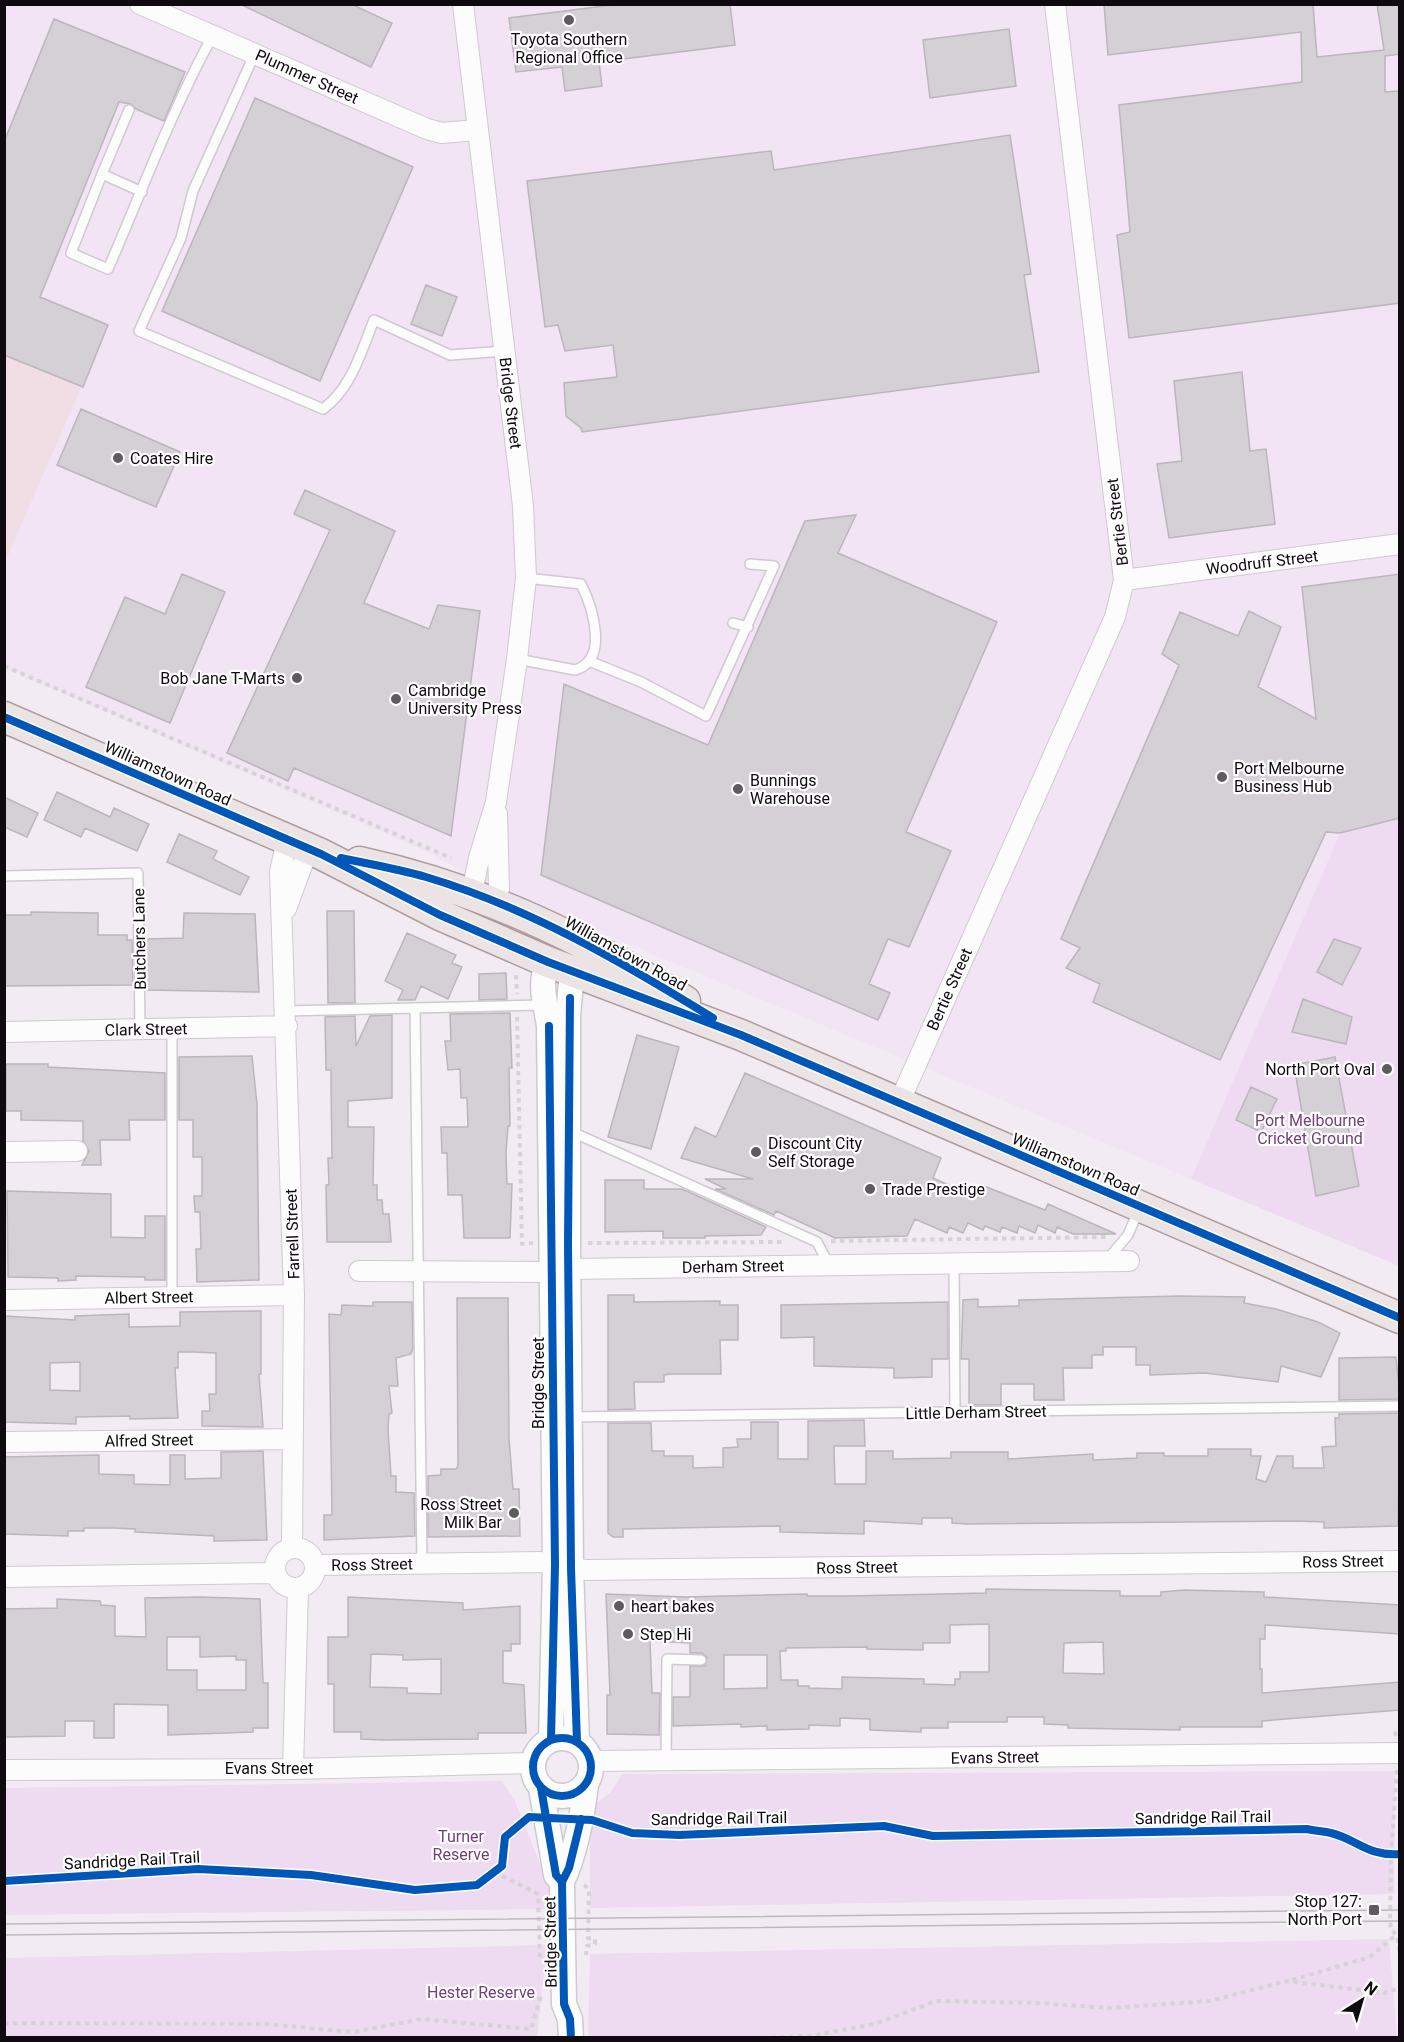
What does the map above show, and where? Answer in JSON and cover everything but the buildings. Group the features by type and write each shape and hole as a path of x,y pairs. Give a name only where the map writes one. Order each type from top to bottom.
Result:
{"main road":[{"name":"Williamstown Road","path":"4,717 305,848 467,927 560,967 741,1035 1400,1318"},
{"name":"Williamstown Road","path":"305,848 410,873 482,897 572,936 621,962 741,1035"},
{"path":"467,927 482,897"},
{"path":"560,967 572,936"}],"street":[{"name":"Plummer Street","path":"140,4 255,52 427,129 442,133 477,130"},
{"name":"Bridge Street","path":"463,4 524,506 526,578 517,659 496,802 479,858 482,897"},
{"name":"Bertie Street","path":"900,1103 1114,617 1124,580 1054,4"},
{"name":"Woodruff Street","path":"1124,580 1400,544"},
{"name":"Farrell Street","path":"292,1547 294,1295 280,872 305,848"},
{"name":"Bridge Street","path":"559,1126 549,1026 543,1005 544,977 560,967 568,1015 559,1126 563,1566 577,1742"},
{"name":"Clark Street","path":"4,1032 172,1029 286,1018"},
{"path":"4,1152 77,1151"},
{"name":"Derham Street","path":"359,1271 560,1271 828,1263 1129,1261"},
{"name":"Albert Street","path":"4,1300 294,1295"},
{"name":"Alfred Street","path":"4,1442 293,1439"},
{"path":"292,1547 310,1553 315,1565 310,1582 298,1588 281,1583 275,1573 274,1566 280,1553 292,1547"},
{"name":"Ross Street","path":"315,1565 540,1562 563,1566 1400,1561"},
{"name":"Bridge Street","path":"551,1740 563,1566"},
{"path":"4,1577 275,1573"},
{"path":"293,1769 298,1588"},
{"path":"569,1738 577,1742 586,1750 592,1761 591,1774 586,1785 569,1796 559,1797 541,1788 536,1780 533,1763 542,1746 551,1740 569,1738"},
{"name":"Evans Street","path":"592,1761 1399,1753"},
{"name":"Evans Street","path":"4,1770 293,1769 533,1763"},
{"name":"Bridge Street","path":"571,2037 570,2019 564,2004 573,1881 569,1868 581,1819 586,1785"},
{"name":"Bridge Street","path":"541,1788 556,1875 573,1881"},
{"name":"Bridge Street","path":"555,2037 556,2016 564,2004"}],"lane":[{"path":"129,110 71,253 108,269 190,77 213,35"},
{"path":"255,52 193,191 181,238 139,331 323,409 336,400 352,374 374,321 450,355 505,351"},
{"path":"102,174 142,192"},
{"path":"589,661 641,682 706,716 774,566 750,564"},
{"path":"517,659 575,670 583,668 589,661 595,637 592,605 581,584 526,578"},
{"path":"733,623 748,627"},
{"name":"Butchers Lane","path":"4,876 138,873 140,1030"},
{"path":"286,1018 415,1009 543,1005"},
{"path":"415,1009 422,1563"},
{"path":"172,1029 172,1296"},
{"path":"559,1126 817,1242 828,1263"},
{"path":"1107,1260 1129,1234 1140,1206"},
{"path":"954,1262 955,1412"},
{"name":"Little Derham Street","path":"561,1418 1400,1406"},
{"path":"666,1761 667,1659 701,1660"}],"path":[{"path":"4,666 451,858"},
{"path":"1391,1930 1390,1900 1395,1854 1399,1753 1395,1731 1400,1731"},
{"path":"1379,1853 1395,1854"},
{"path":"486,1878 502,1866"},
{"path":"494,1872 538,1894 540,1963"},
{"path":"573,1881 589,1889 588,1938 595,1939 595,1944 587,1946 584,1962"},
{"path":"1383,1900 1390,1900"},
{"path":"1384,1931 1391,1930 1397,1935 1400,1955"},
{"path":"762,2037 810,2036 875,2024 936,2001 1038,2003 1110,2008 1210,2001 1329,1972 1370,1958 1397,1935"},
{"path":"1287,1981 1384,1993 1400,1988"},
{"path":"4,2023 267,2024 353,2032 422,2019 531,2030 542,1996 541,1985"}],"shaded area":[{"path":"5,5 1399,5 1399,818 1340,833 1191,1179 475,880 432,854 5,668"},
{"path":"5,351 82,385 5,562"}],"green space":[{"name":"Port Melbourne Cricket Ground","path":"1399,818 1399,1266 1191,1179 1340,833"},
{"path":"1395,1771 1394,1894 590,1908 590,1808 611,1792 622,1774"},
{"name":"Turner Reserve","path":"502,1781 515,1801 558,1909 5,1915 4,1788"},
{"path":"1389,1939 1397,2037 588,2037 590,1954"},
{"name":"Hester Reserve","path":"547,1945 537,2037 5,2037 5,1958"}],"tram line":[{"path":"4,1924 1400,1910"},
{"path":"4,1935 1400,1921"}],"cycle path":[{"path":"4,717 321,854 440,915 548,962 741,1035 1400,1318"},
{"path":"341,858 426,877 502,904 539,920 610,957 713,1018"},
{"path":"570,998 568,1243 571,1568 577,1742"},
{"path":"549,1026 555,1565 551,1740"},
{"path":"556,1738 568,1738 583,1746 591,1761 591,1767 591,1773 583,1788 568,1796 556,1796 541,1788 533,1773 533,1761 541,1746 556,1738"},
{"path":"541,1788 556,1875 562,1882"},
{"name":"Sandridge Rail Trail","path":"4,1881 198,1869 311,1875 415,1890 477,1885 502,1866 505,1837 529,1817 592,1820 632,1833 679,1835 884,1826 933,1836 1307,1829 1328,1832 1380,1853 1400,1854"},
{"path":"571,2038 570,2019 564,2004 562,1882 569,1868 581,1819"}],"place":[{"name":"Toyota Southern Regional Office","path":"569,20"},
{"name":"Coates Hire","path":"118,458"},
{"name":"Bob Jane T-Marts","path":"297,678"},
{"name":"Cambridge University Press","path":"396,699"},
{"name":"Port Melbourne Business Hub","path":"1222,777"},
{"name":"Bunnings Warehouse","path":"738,789"},
{"name":"North Port Oval","path":"1387,1069"},
{"name":"Discount City Self Storage","path":"756,1152"},
{"name":"Trade Prestige","path":"870,1189"},
{"name":"Ross Street Milk Bar","path":"514,1513"},
{"name":"heart bakes","path":"619,1606"},
{"name":"Step Hi","path":"628,1634"},
{"name":"Stop 127: North Port","path":"1374,1910"}]}
